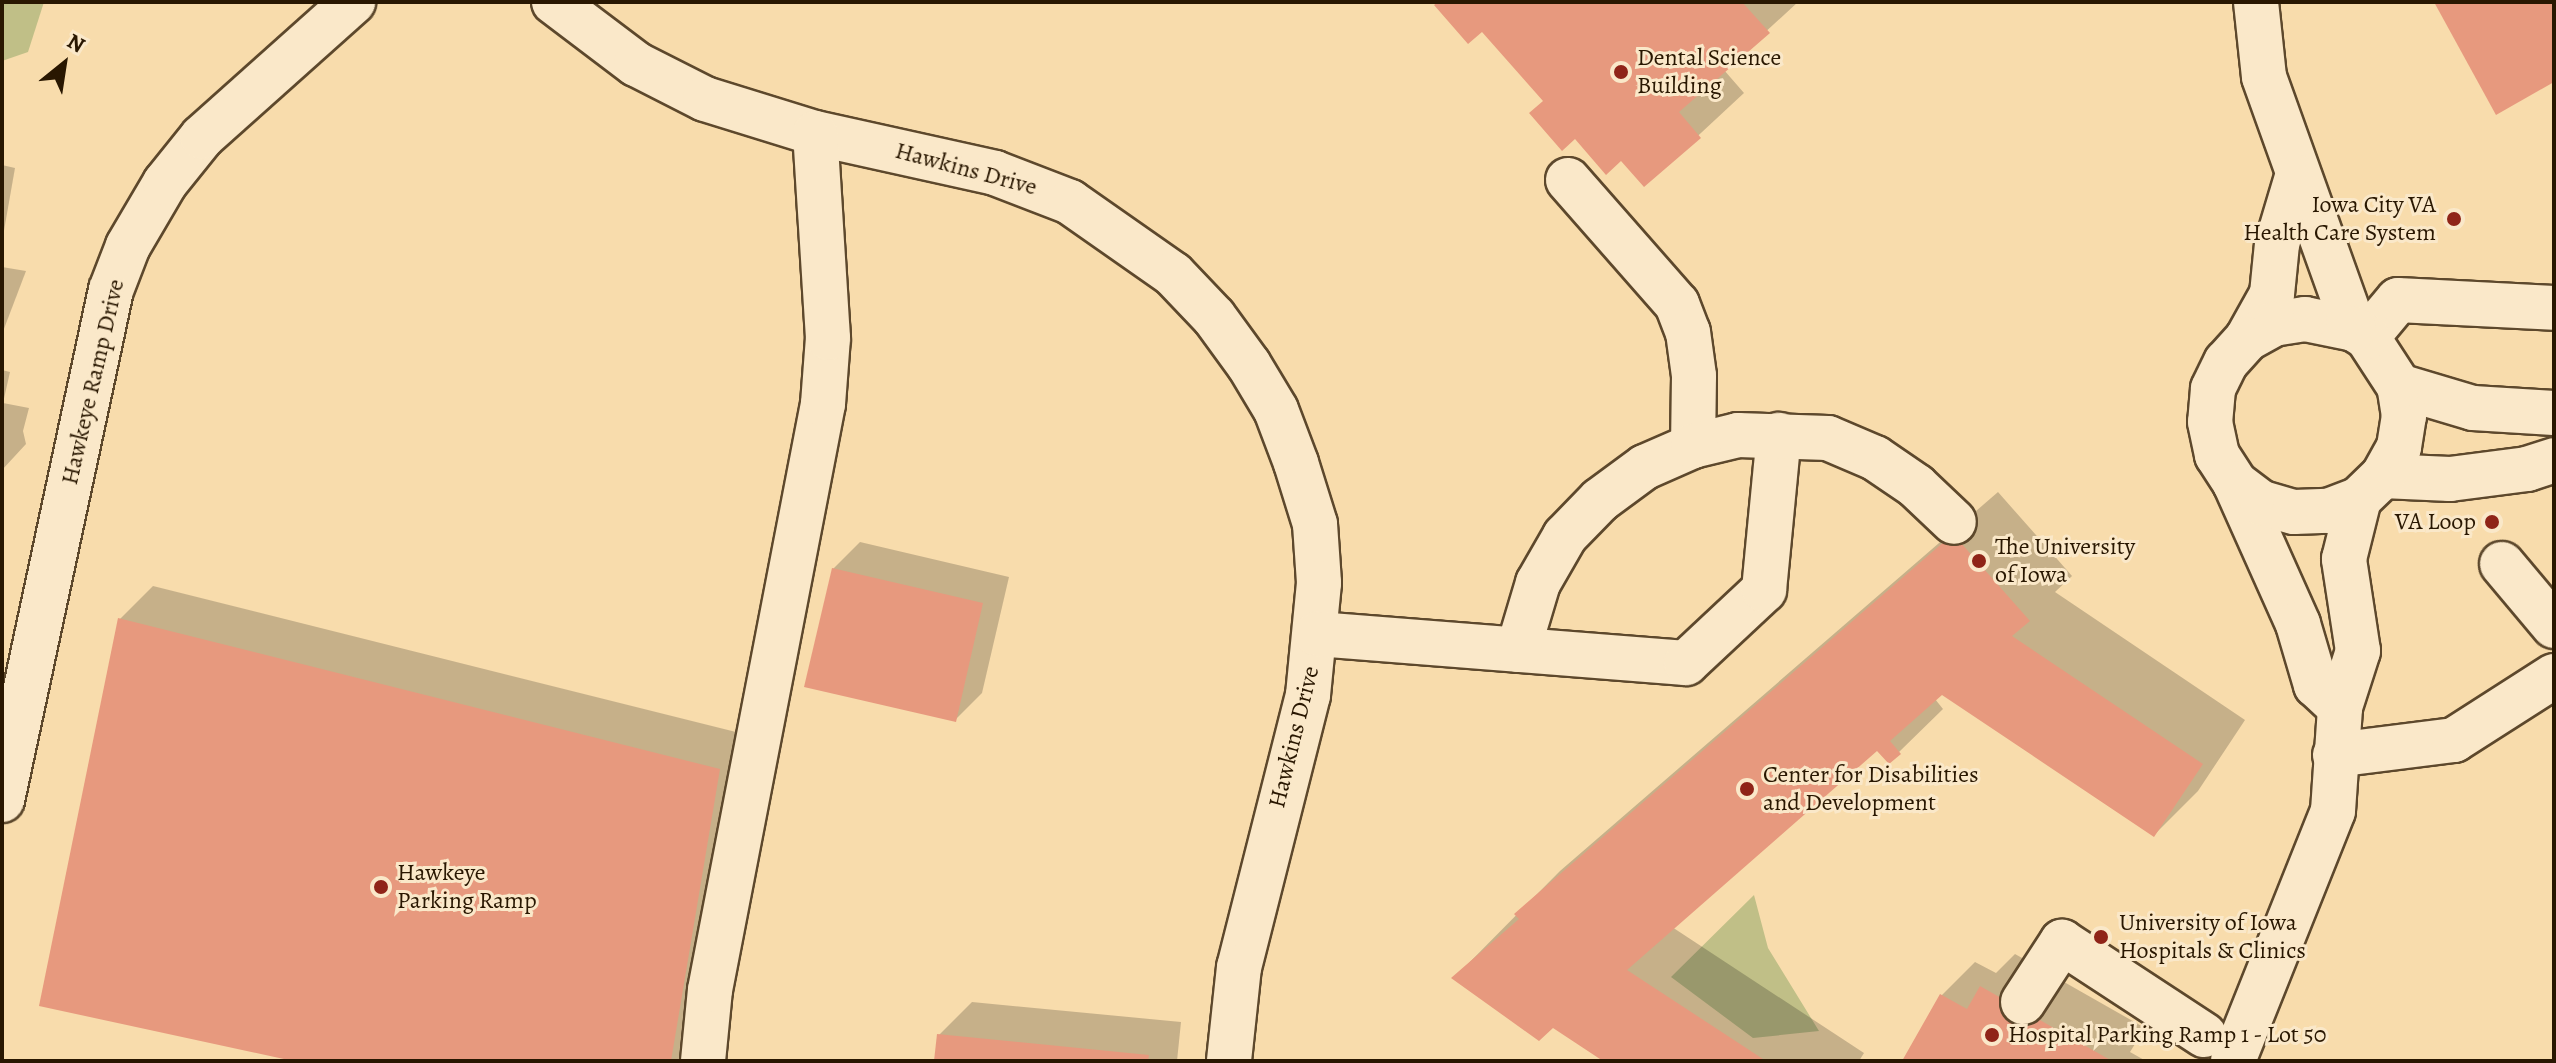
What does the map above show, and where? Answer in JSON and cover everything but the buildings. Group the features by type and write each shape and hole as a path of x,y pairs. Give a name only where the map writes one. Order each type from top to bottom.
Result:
{"street":[{"name":"Hawkeye Ramp Drive","path":"2,800 111,290 128,246 165,183 202,137 353,2"},
{"name":"Hawkins Drive","path":"554,2 636,64 705,99 815,133 1036,185 1118,231 1173,274 1214,317 1276,410 1315,524 1317,634 1308,695 1239,967 1229,1061"},
{"path":"2023,1002 2062,942 2219,1048 2333,811 2340,707 2358,651 2344,559 2371,487 2399,447 2404,416 2399,386 2360,333 2297,177 2264,77 2256,2"},
{"path":"703,1061 710,990 823,404 828,338 815,133"},
{"path":"2297,177 2277,244 2272,294 2247,339 2226,362 2213,389 2210,422 2217,455 2235,483 2298,624 2316,685 2340,707"},
{"path":"1568,180 1677,304 1688,332 1694,376 1693,446"},
{"path":"2360,333 2398,300 2554,308"},
{"path":"2247,339 2274,324 2305,319 2360,333"},
{"path":"2399,386 2473,408 2554,413"},
{"path":"1518,650 1538,583 1565,536 1600,500 1645,467 1693,446 1738,435 1828,438 1875,458 1916,486 1954,522"},
{"path":"1317,634 1686,663 1764,590 1779,435"},
{"path":"2235,483 2262,503 2294,512 2328,511 2371,487 2527,469 2554,460"},
{"path":"2502,564 2554,626"},
{"path":"2335,755 2454,740 2554,676"}],"shaded area":[{"path":"2,2 44,2 28,52 2,61"},
{"path":"1754,895 1768,948 1819,1031 1753,1038 1671,977"}],"place":[{"name":"Dental Science Building","path":"1621,72"},
{"name":"Iowa City VA Health Care System","path":"2454,219"},
{"name":"VA Loop","path":"2492,522"},
{"name":"The University of Iowa","path":"1979,561"},
{"name":"Center for Disabilities and Development","path":"1747,789"},
{"name":"Hawkeye Parking Ramp","path":"381,887"},
{"name":"University of Iowa Hospitals & Clinics","path":"2101,937"},
{"name":"Hospital Parking Ramp 1 - Lot 50","path":"1992,1035"}]}
